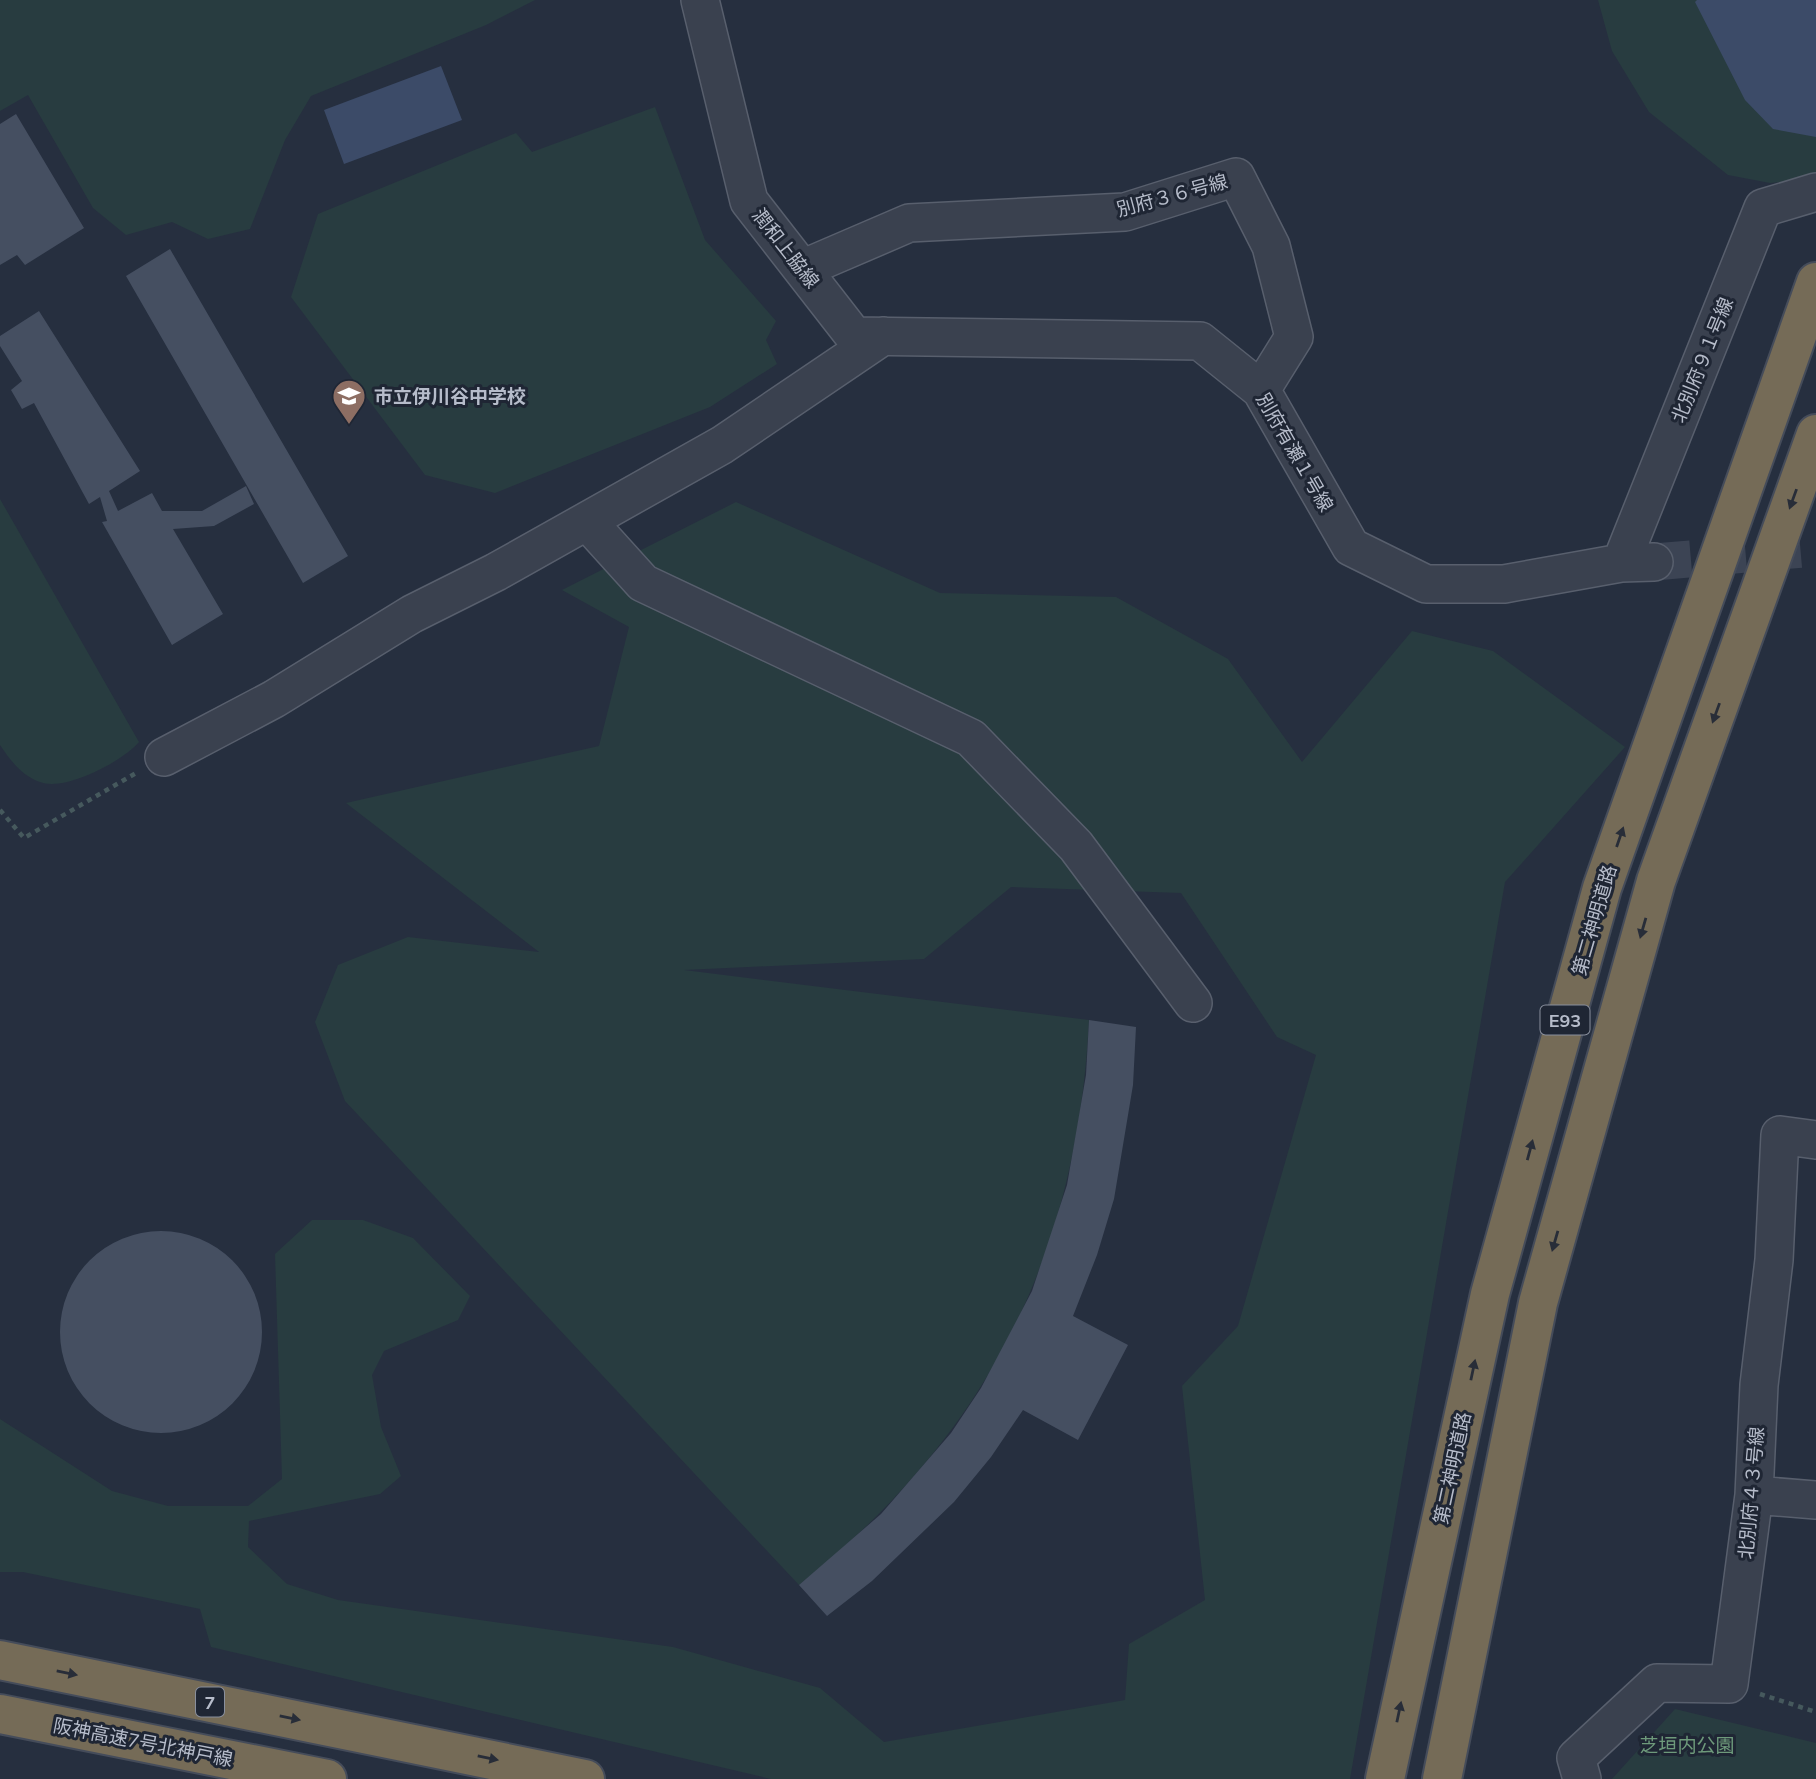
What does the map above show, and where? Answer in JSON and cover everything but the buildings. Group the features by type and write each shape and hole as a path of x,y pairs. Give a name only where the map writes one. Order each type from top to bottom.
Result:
{"highway":[{"name":"第二神明道路","path":"1385,1779 1490,1294 1602,888 1816,282"},
{"name":"E93","path":"1442,1779 1538,1303 1656,881 1816,434"},
{"name":"7","path":"0,1660 586,1779"},
{"name":"阪神高速7号北神戸線","path":"0,1714 327,1779"}],"street":[{"name":"潤和上脇線","path":"700,0 749,201 854,336 883,337"},
{"name":"別府３６号線","path":"802,269 909,223 1125,212 1236,177 1271,246 1294,338 1261,390"},
{"name":"北別府９１号線","path":"1638,563 1763,208 1816,192"},
{"name":"別府有瀬１号線","path":"883,337 1200,341 1261,390 1351,547 1426,584 1504,584 1638,563"},
{"path":"164,757 274,699 412,614 587,521 722,445 883,337"},
{"path":"587,521 643,583 971,738 1076,846 1194,1003"},
{"name":"北別府４３号線","path":"1729,1684 1754,1495 1759,1385 1774,1260 1780,1135 1816,1140"},
{"path":"1754,1495 1816,1500"},
{"path":"1582,1779 1576,1758 1657,1683 1729,1684"}],"path":[{"path":"0,810 24,838 164,757"},
{"path":"1729,1684 1816,1712"}],"green space":[{"path":"0,0 535,0 486,25 311,96 285,140 250,229 208,239 172,222 126,235 93,208 28,95 0,111"},
{"path":"1598,0 1816,0 1816,178 1770,183 1728,175 1649,112 1612,51"},
{"path":"655,107 705,240 776,321 766,340 777,364 710,407 495,493 425,475 291,297 318,214 516,133 532,152"},
{"path":"0,499 139,742 107,766 64,783 40,782 28,776 12,762 0,745"},
{"path":"736,502 940,593 1116,597 1228,659 1302,762 1412,631 1493,651 1625,747 1505,882 1350,1779 771,1779 211,1647 200,1609 23,1572 0,1572 0,1419 112,1491 168,1506 248,1506 282,1479 275,1254 312,1220 363,1220 413,1238 470,1296 458,1320 384,1351 372,1375 381,1427 401,1476 380,1494 249,1521 248,1547 287,1584 338,1600 673,1647 820,1688 884,1742 1125,1700 1129,1644 1205,1600 1182,1386 1238,1326 1316,1055 1277,1037 1181,893 1011,887 924,959 684,970 1089,1020 1081,1106 1065,1188 1041,1264 1010,1336 970,1404 922,1467 865,1528 799,1585 345,1101 315,1022 338,965 408,937 539,952 346,803 599,746 629,627 562,590"},
{"name":"芝垣内公園","path":"1675,1709 1816,1743 1816,1779 1612,1779"}],"water":[{"path":"1816,0 1816,137 1773,129 1745,100 1695,2"},
{"path":"441,66 462,120 344,164 324,110"}],"tunnel":[{"path":"1654,562 1816,548"}],"place":[{"name":"市立伊川谷中学校","path":"349,426"}]}
